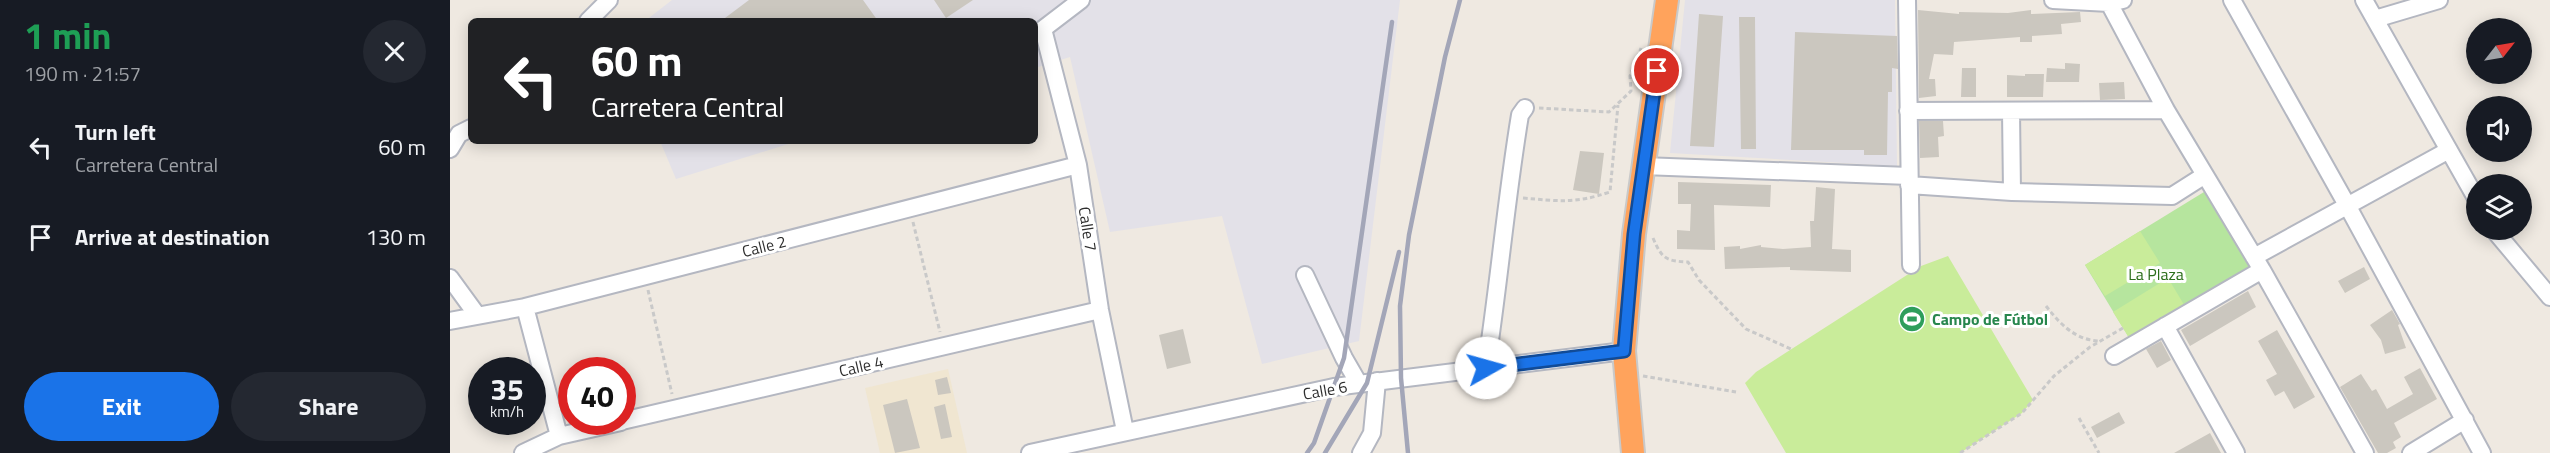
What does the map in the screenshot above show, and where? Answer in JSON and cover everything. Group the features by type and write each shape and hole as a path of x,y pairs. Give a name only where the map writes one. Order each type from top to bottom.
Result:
{"highway":[{"path":"1633,453 1624,362 1634,234 1667,0"}],"street":[{"path":"591,18 609,0"},
{"name":"Calle 7","path":"1081,0 1043,29 1078,165 1100,310 1125,431"},
{"path":"1907,0 1911,265"},
{"path":"2053,0 2116,2 2166,110 2258,264 2365,453"},
{"path":"2232,0 2482,453"},
{"path":"2364,0 2466,180"},
{"path":"2375,19 2439,0"},
{"path":"1486,368 1507,200 1520,115 1525,108"},
{"path":"1908,111 2166,110"},
{"path":"2011,111 2012,192"},
{"path":"450,149 459,134 468,130"},
{"path":"2114,356 2166,326 2347,205 2449,150"},
{"name":"Calle 2","path":"450,321 525,307 1078,165"},
{"path":"1643,166 1909,181 2012,192 2172,196 2205,175"},
{"path":"2502,240 2550,297"},
{"path":"1305,275 1344,358 1359,384"},
{"path":"450,278 477,315"},
{"path":"525,307 559,436"},
{"name":"Calle 4","path":"636,418 1100,310"},
{"path":"2166,326 2236,453"},
{"name":"Calle 6","path":"1030,453 1334,387 1486,368 1624,362"},
{"path":"1361,453 1372,433 1377,381"},
{"path":"2411,453 2465,420"},
{"name":"Calle 4","path":"523,453 563,435"}],"path":[{"path":"1525,108 1609,112 1631,91 1630,76 1641,45"},
{"path":"1507,200 1516,198 1552,201 1586,200 1610,192 1618,105"},
{"path":"910,208 943,346"},
{"path":"1654,229 1653,238 1660,253 1670,261 1688,262 1699,280 1746,329 1791,349"},
{"path":"645,276 675,409"},
{"path":"2046,306 2057,321 2070,331 2088,341 2102,341"},
{"path":"1960,453 2022,413 2054,376 2090,347 2123,328"},
{"path":"1624,362 1736,392"},
{"path":"2079,418 2099,453"}],"shaded area":[{"path":"672,0 1400,0 1359,341 1262,364 1222,216 1110,232 1070,57 1038,67 1038,18 649,18"},
{"path":"1685,0 1895,0 1897,166 1670,153"},
{"path":"661,144 788,144 676,179"},
{"path":"948,369 967,453 880,453 865,388"}],"green space":[{"name":"La Plaza","path":"2204,192 2251,268 2131,341 2085,265"},
{"path":"2140,231 2160,263 2105,296 2085,265"},
{"name":"Campo de Fútbol","path":"1948,256 2033,400 2022,413 1960,453 1786,453 1745,383 1756,372 1921,266"},
{"path":"2168,278 2186,308 2131,341 2113,312"}],"building":[{"path":"749,0 863,0 876,18 725,18"},
{"path":"934,0 973,0 946,18"},
{"path":"1918,10 1959,14 1959,12 2008,13 2031,10 2031,14 2080,12 2081,22 2061,24 2062,34 2032,36 2032,42 2020,42 2020,37 1954,42 1953,55 1934,54 1929,79 1935,79 1936,96 1919,98"},
{"path":"1699,14 1723,16 1714,147 1690,146"},
{"path":"1739,17 1755,17 1756,149 1741,149"},
{"path":"1795,32 1897,36 1898,69 1892,68 1892,92 1888,92 1887,155 1864,155 1864,150 1791,150"},
{"path":"2065,63 2080,64 2079,82 2046,82 2047,68 2065,69"},
{"path":"1962,68 1976,68 1976,97 1961,97"},
{"path":"2025,74 2044,74 2043,97 2007,97 2007,75 2025,76"},
{"path":"2124,82 2125,99 2100,100 2099,83"},
{"path":"1919,121 1943,121 1944,136 1938,137 1939,157 1920,158"},
{"path":"1580,151 1604,153 1599,194 1573,190"},
{"path":"1678,182 1771,185 1770,207 1714,205 1715,250 1677,249 1677,230 1690,231 1691,204 1678,204"},
{"path":"1816,187 1835,189 1832,249 1851,250 1851,272 1790,270 1790,267 1725,269 1724,247 1740,246 1740,249 1761,245 1761,247 1783,249 1811,247 1810,221 1814,221"},
{"path":"2364,267 2370,279 2345,293 2338,281"},
{"path":"2248,291 2256,307 2190,346 2181,330"},
{"path":"2392,310 2400,324 2398,325 2406,348 2385,354 2381,340 2370,325"},
{"path":"1183,329 1191,363 1167,369 1159,335"},
{"path":"2277,330 2315,397 2294,409 2284,391 2275,396 2266,380 2277,374 2258,341"},
{"path":"2161,341 2171,360 2157,368 2146,349"},
{"path":"2420,368 2437,399 2394,423 2401,437 2393,442 2396,448 2387,453 2378,453 2340,387 2361,374 2372,391 2376,389 2387,409 2413,394 2404,377"},
{"path":"947,377 951,393 938,395 935,380"},
{"path":"907,399 920,448 895,453 883,405"},
{"path":"945,404 952,437 941,439 934,407"},
{"path":"2119,412 2125,423 2097,438 2091,427"},
{"path":"2210,433 2221,453 2174,453"}],"railway":[{"path":"1408,453 1401,378 1400,306 1409,235 1445,57 1460,0"},
{"path":"1307,453 1314,443 1344,358 1392,22"},
{"path":"1325,453 1367,383 1399,252"}],"place":[{"name":"Campo de Fútbol","path":"1912,319"}],"route":[{"path":"1486,368 1624,351 1634,234 1657,71"}]}
